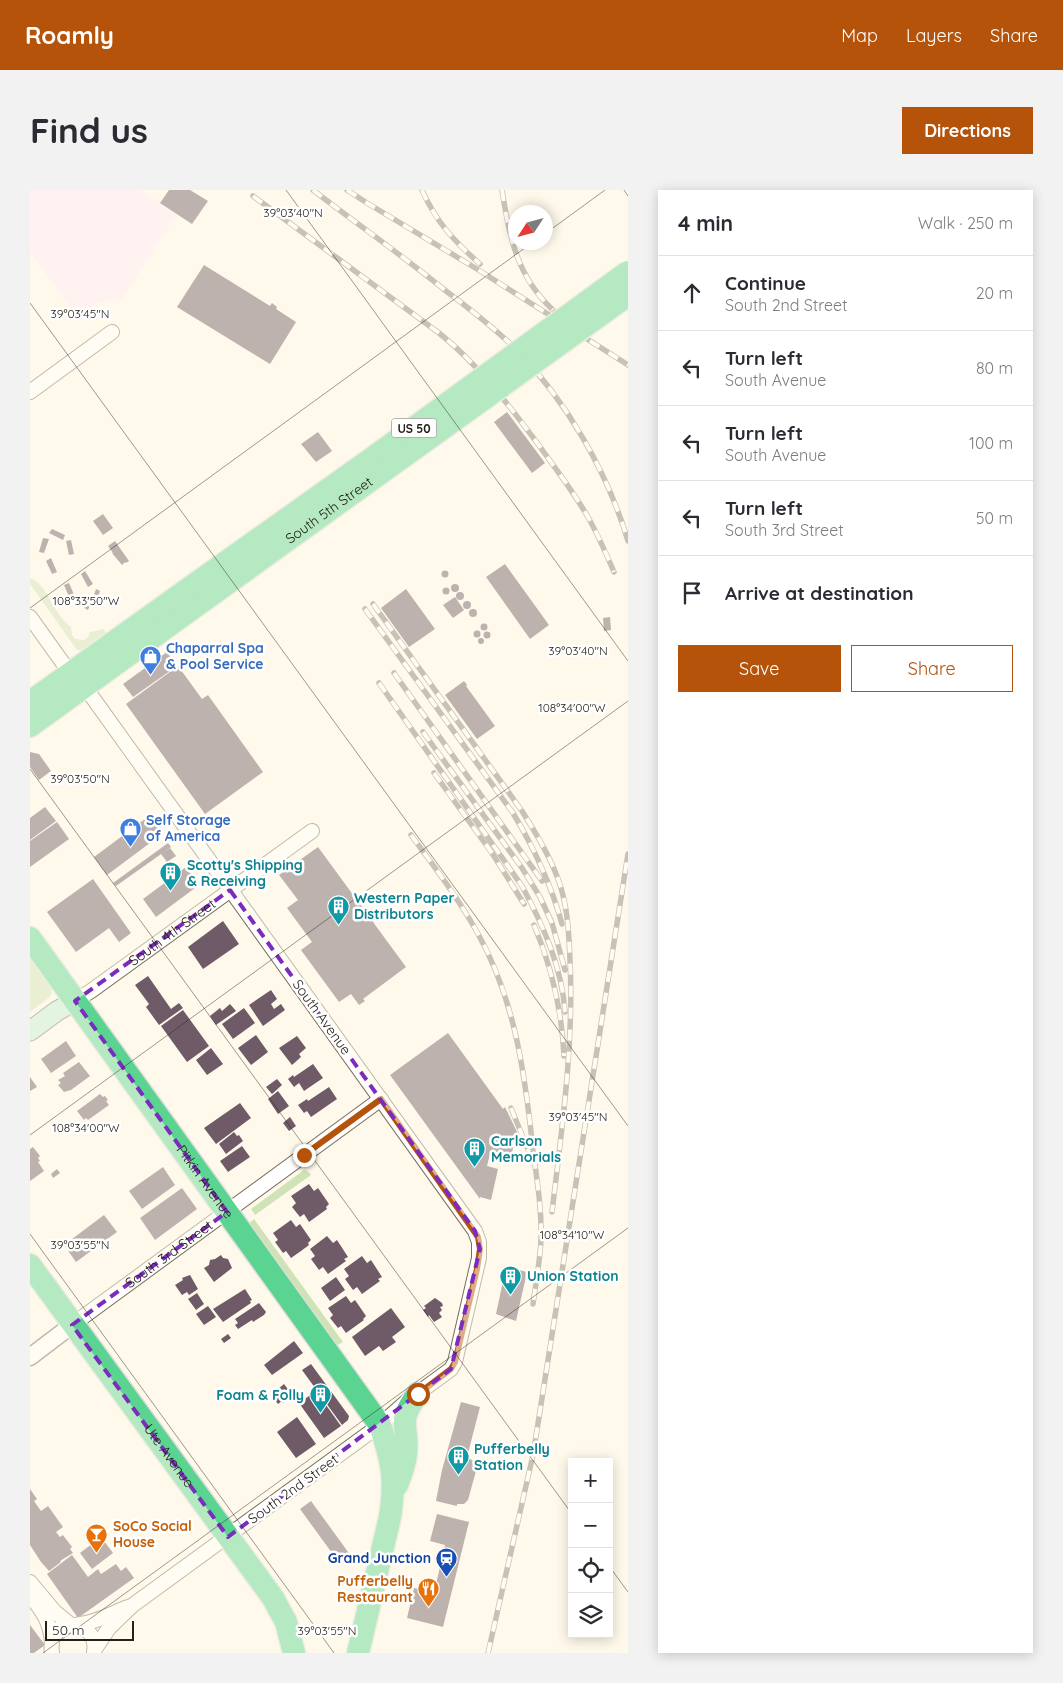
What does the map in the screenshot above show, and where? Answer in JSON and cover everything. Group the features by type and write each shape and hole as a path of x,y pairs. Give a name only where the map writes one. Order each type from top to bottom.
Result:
{"highway":[{"name":"South 5th Street","path":"201,591 382,451 628,272"},
{"name":"South 5th Street","path":"30,726 77,680 201,591 628,295"},
{"path":"30,716 62,691 73,678 77,680"},
{"name":"South 5th Street","path":"30,702 77,680"},
{"name":"Pitkin Avenue","path":"30,938 380,1425 390,1457 394,1496"},
{"name":"Ute Avenue","path":"30,1265 273,1598 286,1622 294,1653"},
{"path":"358,1653 394,1496 406,1455 404,1418 410,1403 418,1394"}],"main road":[{"name":"South 4th Street","path":"30,1031 57,1011 75,1001"}],"street":[{"path":"30,392 112,332"},
{"name":"South Avenue","path":"30,617 230,890 478,1237 480,1249 477,1269 457,1355 451,1369"},
{"name":"South 4th Street","path":"75,1001 312,831"},
{"name":"South 3rd Street","path":"30,1356 381,1099"},
{"name":"South 2nd Street","path":"94,1651 109,1628 133,1605 380,1425 451,1369"},
{"path":"30,1582 55,1612 73,1626"},
{"path":"30,1595 41,1609 50,1626 52,1649"},
{"name":"South 2nd Street","path":"73,1626 88,1624 133,1605"},
{"path":"52,1649 58,1632 64,1627 73,1626 84,1628 90,1634 94,1642 94,1651"}],"highlighted area":[{"path":"230,890 475,1231 480,1249 451,1369 228,1537 72,1325 227,1212 75,1001"}],"shaded area":[{"path":"30,190 141,190 177,214 121,300 113,299 97,303 88,309 81,321 30,252"}],"green space":[{"path":"30,579 38,582 42,587 60,616 71,627 72,635 75,639 84,640 90,632 104,629 106,633 82,650 77,650 30,584"},
{"path":"30,956 49,981 51,992 50,997 30,1012"},
{"path":"304,1170 311,1175 255,1215 251,1209"},
{"path":"254,1219 343,1342 336,1346 248,1224"}],"building":[{"path":"169,190 190,190 208,201 192,224 160,203"},
{"path":"204,265 270,306 272,303 277,307 276,309 296,322 270,364 177,307"},
{"path":"507,412 545,463 532,473 494,422"},
{"path":"318,432 332,451 316,462 301,444"},
{"path":"103,514 113,528 103,535 93,521"},
{"path":"52,529 65,535 63,540 49,533"},
{"path":"43,538 49,539 44,553 39,552"},
{"path":"71,540 74,554 69,555 66,541"},
{"path":"115,541 129,561 122,565 108,546"},
{"path":"51,558 57,572 52,574 46,561"},
{"path":"505,564 549,625 530,639 486,577"},
{"path":"85,571 93,584 88,587 81,574"},
{"path":"445,571 448,574 445,577 442,574"},
{"path":"69,583 75,597 70,599 64,585"},
{"path":"455,584 459,588 455,592 451,588"},
{"path":"446,588 449,591 446,594 443,591"},
{"path":"96,589 100,591 96,604 91,603"},
{"path":"406,589 435,629 409,647 381,608"},
{"path":"460,592 464,596 460,600 456,596"},
{"path":"455,597 464,610 453,618 443,605"},
{"path":"79,599 90,605 88,610 76,603"},
{"path":"467,601 471,605 467,609 463,605"},
{"path":"473,609 477,613 473,617 469,613"},
{"path":"610,617 611,630 604,631 603,618"},
{"path":"484,624 487,627 484,630 481,627"},
{"path":"477,631 480,634 477,637 474,634"},
{"path":"487,632 490,635 487,638 484,635"},
{"path":"481,638 484,641 481,644 478,641"},
{"name":"Chaparral Spa & Pool Service","path":"167,652 177,666 133,697 123,684"},
{"path":"178,666 202,699 208,695 263,772 205,814 126,704"},
{"path":"464,681 495,726 477,739 445,695"},
{"path":"30,752 39,754 51,771 39,780 30,767"},
{"path":"45,807 56,821 30,840 30,818"},
{"path":"149,816 162,834 107,875 94,857"},
{"path":"57,822 69,839 30,867 30,841"},
{"path":"168,843 171,847 116,886 113,883"},
{"name":"Western Paper Distributors","path":"318,847 406,967 363,999 365,1001 359,1005 351,994 339,1002 301,950 312,942 287,908 298,900 279,875"},
{"path":"170,848 176,856 167,862 161,854"},
{"name":"Scotty's Shipping & Receiving","path":"186,867 199,885 156,917 143,899"},
{"path":"93,879 131,933 119,942 109,928 76,952 47,912"},
{"path":"223,921 239,944 203,969 188,947"},
{"path":"148,976 171,1009 179,1003 183,1008 159,1025 146,1007 149,1004 135,985"},
{"path":"271,990 277,999 271,1004 274,1009 281,1004 285,1010 263,1026 249,1005"},
{"path":"230,1004 236,1011 216,1025 210,1016 220,1008 222,1011"},
{"path":"244,1008 255,1023 233,1039 222,1024"},
{"path":"183,1010 209,1046 187,1062 161,1026"},
{"path":"448,1033 503,1109 505,1107 519,1136 515,1139 511,1157 490,1154 487,1166 498,1169 491,1200 480,1197 480,1199 390,1075"},
{"path":"256,1035 268,1052 251,1065 238,1048"},
{"path":"297,1036 306,1048 299,1054 301,1057 292,1065 279,1048"},
{"path":"66,1041 76,1056 51,1073 41,1059"},
{"path":"211,1048 223,1064 207,1075 196,1060"},
{"path":"79,1062 90,1076 71,1090 64,1092 58,1085 61,1083 58,1080 65,1076 63,1073"},
{"path":"313,1064 323,1078 304,1091 299,1083 294,1087 288,1079"},
{"path":"30,1077 37,1087 30,1091"},
{"path":"277,1079 282,1085 272,1094 266,1087"},
{"path":"329,1087 337,1099 311,1117 307,1111 304,1113 298,1105 307,1099 308,1101"},
{"path":"278,1091 289,1106 278,1114 268,1099"},
{"path":"100,1094 103,1097 105,1096 109,1105 88,1120 86,1118 84,1120 77,1111"},
{"path":"240,1103 251,1118 216,1144 204,1128"},
{"path":"290,1117 296,1126 289,1131 283,1123"},
{"path":"234,1132 243,1141 226,1154 219,1144"},
{"path":"242,1146 250,1157 228,1172 220,1161"},
{"path":"33,1147 40,1156 38,1158 40,1161 38,1162 44,1171 30,1181 30,1149"},
{"path":"163,1167 175,1185 142,1209 129,1191"},
{"path":"57,1169 60,1173 53,1178 51,1174"},
{"path":"309,1184 314,1191 318,1188 329,1204 326,1207 327,1209 309,1222 304,1214 300,1217 292,1207 296,1203 291,1196"},
{"path":"182,1188 197,1209 155,1240 140,1218"},
{"path":"104,1215 117,1232 76,1262 64,1245"},
{"path":"291,1220 296,1227 300,1224 311,1240 308,1243 309,1245 291,1258 286,1251 283,1253 275,1242 278,1240 273,1233"},
{"path":"327,1236 333,1243 337,1240 348,1257 344,1259 346,1261 328,1274 323,1267 319,1270 311,1259 315,1256 310,1249"},
{"path":"221,1255 223,1258 228,1259 232,1268 214,1282 204,1268 209,1265 210,1260"},
{"path":"362,1256 367,1263 371,1260 382,1277 378,1279 380,1281 362,1294 357,1287 353,1290 345,1279 349,1276 344,1269"},
{"name":"Union Station","path":"506,1267 527,1272 516,1321 496,1314"},
{"path":"190,1275 198,1289 189,1295 187,1292 182,1295 175,1285 183,1280 182,1278"},
{"path":"336,1277 345,1290 330,1301 321,1288"},
{"path":"245,1289 252,1300 250,1301 251,1303 223,1322 213,1309"},
{"path":"197,1293 204,1304 196,1310 188,1299"},
{"path":"346,1296 351,1303 355,1300 366,1316 364,1320 346,1333 341,1326 338,1328 330,1318 333,1315 328,1308"},
{"path":"435,1298 443,1306 440,1307 442,1310 439,1313 442,1317 434,1322 423,1310 426,1308 424,1306"},
{"path":"259,1303 266,1312 264,1315 238,1329 235,1325 238,1323 235,1319"},
{"path":"208,1306 216,1317 204,1325 196,1314"},
{"path":"391,1308 405,1327 392,1337 396,1342 383,1351 379,1346 365,1356 352,1337"},
{"path":"228,1334 231,1338 224,1343 221,1339"},
{"path":"294,1341 303,1353 272,1375 264,1365"},
{"path":"311,1364 349,1416 348,1420 342,1425 302,1370"},
{"path":"284,1384 293,1396 278,1404 271,1395"},
{"name":"Foam & Folly","path":"316,1391 341,1426 324,1438 299,1403"},
{"path":"461,1402 480,1407 467,1457 475,1462 476,1471 468,1500 464,1504 457,1504 457,1506 436,1501 442,1470"},
{"path":"297,1417 316,1444 296,1458 277,1432"},
{"path":"30,1489 37,1499 34,1501 41,1511 48,1506 63,1527 56,1532 60,1537 63,1535 72,1547 70,1549 73,1553 49,1571 30,1545"},
{"path":"311,1501 351,1556 340,1564 300,1509"},
{"name":"Grand Junction","path":"437,1514 469,1522 443,1627 407,1618 414,1588 434,1593 445,1545 430,1541"},
{"path":"101,1537 113,1553 92,1569 80,1553"},
{"path":"72,1555 88,1577 98,1569 101,1574 116,1564 121,1571 126,1567 134,1578 78,1618 47,1574"},
{"path":"30,1625 45,1645 34,1653 30,1653"}],"railway":[{"path":"313,190 482,319 516,349 535,370 568,415 597,463 609,489 628,541"},
{"path":"347,190 477,269 628,365"},
{"path":"422,190 433,212 446,230 480,264"},
{"path":"502,190 508,224 523,270 531,284 553,310"},
{"path":"253,196 439,333 467,358 515,414 570,489 592,524 614,572"},
{"path":"373,604 522,811 549,858 561,888 569,933 571,992 569,1054 552,1212"},
{"path":"365,609 513,813 541,867 553,895 562,924"},
{"path":"394,673 542,881"},
{"path":"379,683 522,886 537,916 556,963 565,1012"},
{"path":"423,732 522,868 540,897 552,923 565,970"},
{"path":"434,773 492,853 524,904"},
{"path":"411,835 470,919 490,957 509,1010 522,1065 540,1206 539,1264 533,1304"},
{"path":"488,1653 533,1455 628,854"},
{"path":"534,925 546,956 555,989 564,1056"},
{"path":"511,1108 529,1152"}],"place":[{"name":"Chaparral Spa & Pool Service","path":"150,675"},
{"name":"Self Storage of America","path":"130,847"},
{"name":"Scotty's Shipping & Receiving","path":"171,892"},
{"name":"Western Paper Distributors","path":"338,925"},
{"name":"Carlson Memorials","path":"475,1168"},
{"name":"Union Station","path":"511,1295"},
{"name":"Foam & Folly","path":"320,1414"},
{"name":"Pufferbelly Station","path":"458,1476"},
{"name":"SoCo Social House","path":"97,1553"},
{"name":"Grand Junction","path":"447,1577"},
{"name":"Pufferbelly Restaurant","path":"429,1608"}],"route":[{"path":"304,1155 381,1099 478,1237 480,1249 477,1269 455,1362 451,1369 418,1394"}]}
